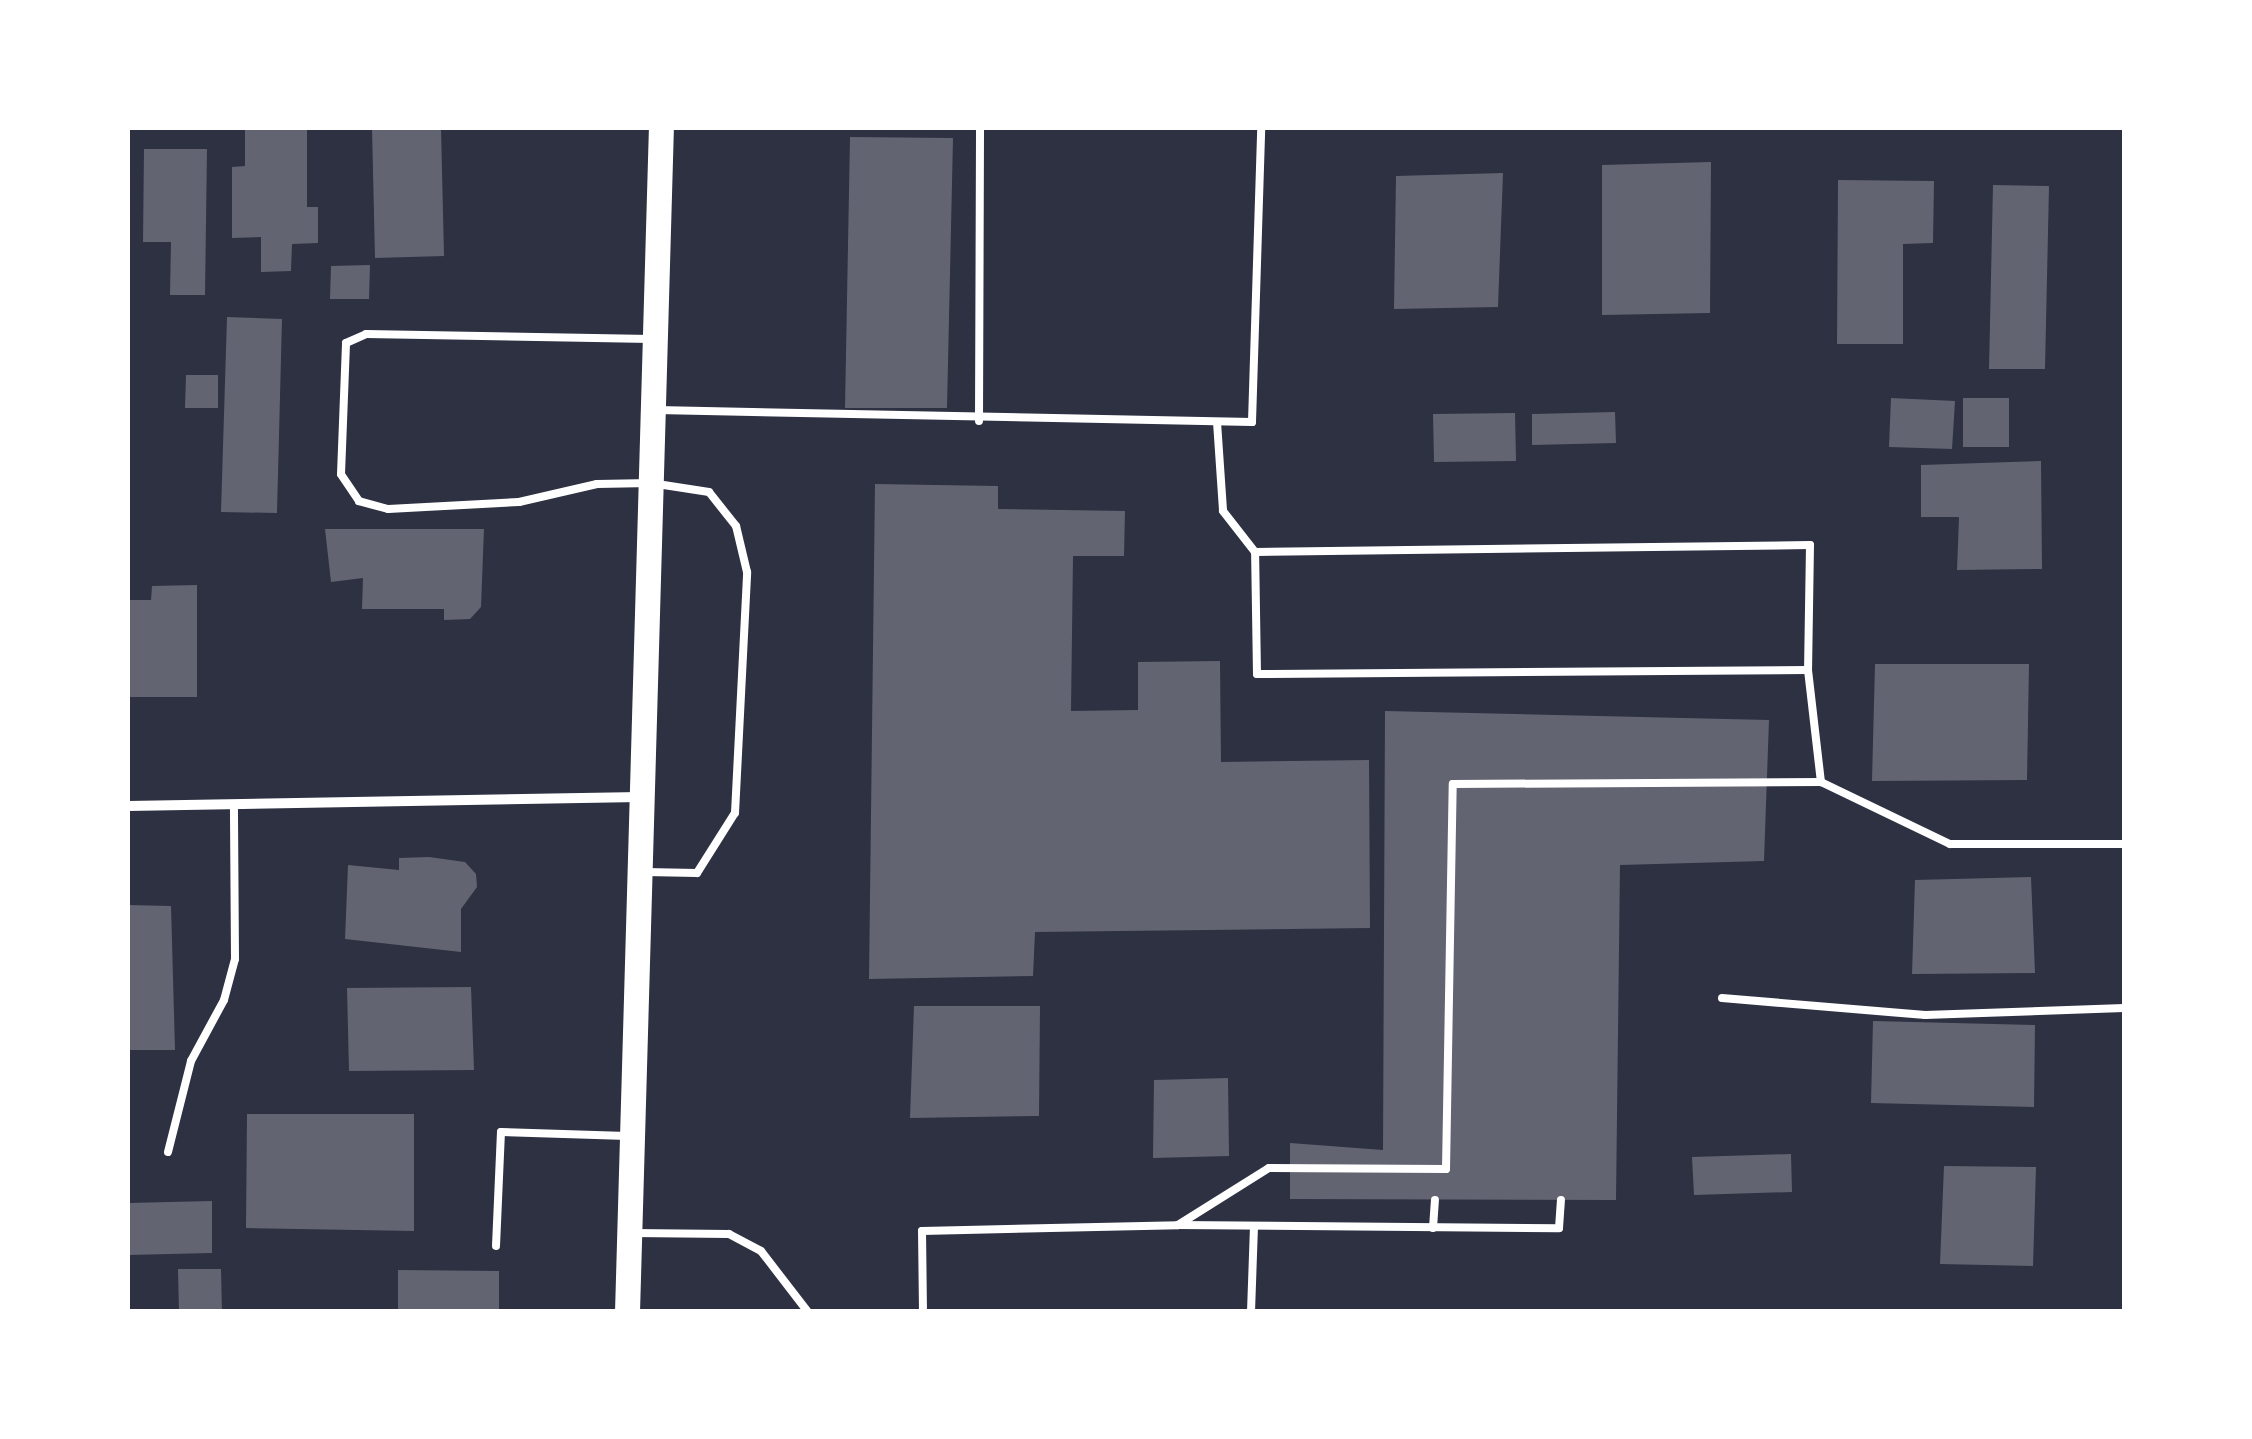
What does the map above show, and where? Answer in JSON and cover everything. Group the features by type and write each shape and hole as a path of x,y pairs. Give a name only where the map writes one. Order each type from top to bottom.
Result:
{"main road":[{"path":"626,1312 661,128"}],"street":[{"path":"128,806 642,797"}],"lane":[{"path":"979,422 980,128"},
{"path":"654,410 979,422 1252,422 1262,128"},
{"path":"640,872 697,872 735,813 746,592 736,526 709,492 651,483 597,484 519,502 388,509 358,501 341,474 346,343 366,334 655,339"},
{"path":"1217,422 1223,510 1255,552 1257,674 1808,670"},
{"path":"1255,552 1810,545 1808,670 1821,782"},
{"path":"1178,1225 1269,1168 1446,1170 1452,784 1821,782 1950,844 2124,844"},
{"path":"168,1152 192,1061 224,1000 235,959 234,804"},
{"path":"1722,998 1925,1014 2124,1008"},
{"path":"496,1246 501,1132 632,1136"},
{"path":"1433,1228 1435,1200"},
{"path":"923,1312 922,1230 1178,1225 1559,1228 1561,1200"},
{"path":"1251,1312 1254,1226"},
{"path":"629,1233 729,1234 761,1251 808,1312"}],"building":[{"path":"245,128 307,128 307,207 318,207 318,243 292,244 291,271 261,272 261,237 232,238 232,167 245,166"},
{"path":"372,128 441,128 444,256 375,258"},
{"path":"850,137 953,138 947,408 845,408"},
{"path":"144,149 207,149 205,295 170,295 171,242 143,242"},
{"path":"1711,162 1710,313 1602,315 1602,165"},
{"path":"1503,173 1498,307 1394,309 1396,176"},
{"path":"1838,180 1934,181 1933,243 1903,244 1903,344 1837,344"},
{"path":"1993,185 2049,186 2045,369 1989,369"},
{"path":"370,265 369,299 330,299 331,266"},
{"path":"227,317 282,319 277,513 221,512"},
{"path":"186,375 218,375 218,408 185,408"},
{"path":"1891,398 1955,401 1952,449 1889,447"},
{"path":"1963,398 2009,398 2009,447 1963,447"},
{"path":"1615,412 1616,443 1532,445 1532,414"},
{"path":"1515,413 1516,461 1434,462 1433,414"},
{"path":"2041,461 2042,569 1957,570 1959,517 1921,517 1921,465"},
{"path":"875,484 998,486 998,509 1125,511 1124,556 1073,556 1071,711 1138,710 1138,662 1220,661 1221,762 1369,760 1370,928 1035,932 1033,976 869,979"},
{"path":"325,529 484,529 481,607 470,619 444,620 444,609 362,609 363,578 331,582"},
{"path":"197,585 197,697 128,697 128,600 151,600 152,586"},
{"path":"1875,664 2029,664 2027,780 1872,781"},
{"path":"1385,711 1769,720 1764,861 1620,865 1616,1200 1290,1199 1290,1143 1383,1150"},
{"path":"399,858 465,862 476,874 477,887 461,909 461,952 345,939 348,865 399,870"},
{"path":"2031,877 2035,973 1912,974 1915,880"},
{"path":"128,905 171,906 175,1050 128,1050"},
{"path":"471,987 474,1070 349,1071 347,988"},
{"path":"914,1006 1040,1006 1039,1116 910,1118"},
{"path":"1873,1021 2035,1025 2034,1107 1871,1103"},
{"path":"1228,1078 1229,1156 1153,1158 1154,1080"},
{"path":"247,1114 414,1114 414,1231 246,1228"},
{"path":"1791,1154 1792,1192 1694,1195 1692,1157"},
{"path":"1944,1166 2036,1167 2033,1266 1940,1264"},
{"path":"212,1201 212,1253 128,1255 128,1203"},
{"path":"178,1269 221,1269 222,1312 179,1312"},
{"path":"398,1270 499,1271 499,1312 398,1312"}]}
